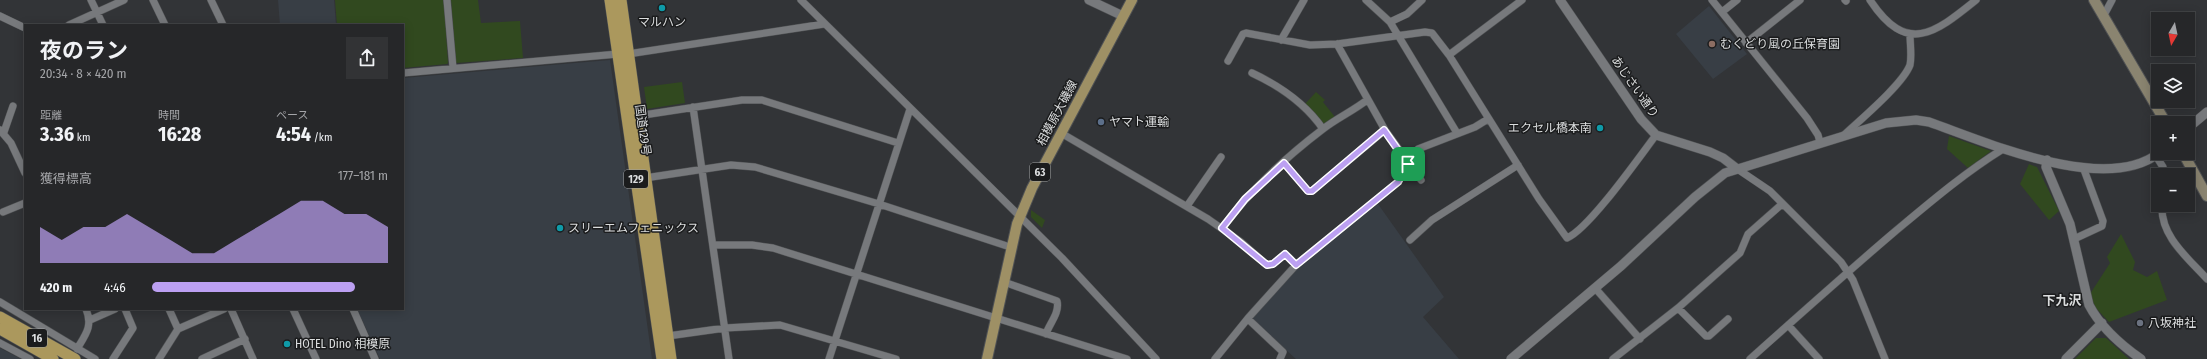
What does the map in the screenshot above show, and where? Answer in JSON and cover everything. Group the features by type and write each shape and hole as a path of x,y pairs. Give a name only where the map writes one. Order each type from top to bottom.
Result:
{"highway":[{"name":"国道129号","path":"610,0 637,116 671,359"},
{"name":"国道129号","path":"622,0 623,54 662,359"},
{"name":"16","path":"0,317 76,354"},
{"name":"16","path":"0,329 53,359"}],"main road":[{"name":"相模原大磯線","path":"987,359 1010,247 1019,218 1032,188 1132,0"},
{"path":"2094,0 2162,116"},
{"path":"2187,160 2207,196"}],"street":[{"path":"91,0 103,24"},
{"path":"71,24 124,0"},
{"path":"153,0 165,24"},
{"path":"211,0 223,24"},
{"path":"447,0 453,68"},
{"path":"801,0 1098,296 1156,359"},
{"path":"1089,0 1123,16"},
{"path":"1281,40 1304,0"},
{"path":"1366,0 1390,22 1457,133"},
{"path":"1390,22 1407,14 1422,0"},
{"path":"1448,55 1522,0"},
{"name":"あじさい通り","path":"1560,0 1641,119 1656,135 1710,152 1723,158 1736,168"},
{"path":"1712,0 1807,118 1818,135 1820,142"},
{"path":"1722,12 1737,0"},
{"path":"1746,43 1800,0"},
{"path":"1870,0 1888,23 1910,34 1920,34 1947,23 1976,0"},
{"path":"2104,15 2112,0"},
{"path":"0,16 24,28"},
{"path":"404,73 623,54 824,24"},
{"path":"1228,61 1243,34 1246,33 1301,45 1337,44 1398,35 1425,32 1432,33 1448,55 1539,199 1566,237 1569,238 1602,204 1656,135"},
{"path":"1844,135 1892,88 1908,69 1910,64 1910,34"},
{"path":"1337,44 1384,130 1421,180"},
{"path":"1252,73 1276,84 1309,111 1323,129"},
{"path":"637,116 742,100 762,100 898,143"},
{"path":"1222,228 1245,199 1284,163 1323,129 1367,100"},
{"path":"13,106 2,131 24,171"},
{"path":"693,107 730,359"},
{"path":"829,359 910,109"},
{"path":"2195,122 2207,112"},
{"path":"1215,359 1296,265 1398,182 1418,149 1488,119"},
{"path":"1511,359 1595,288 1705,188 1725,173 1736,168 1886,123 1916,120 1929,122 2003,149 2083,168 2120,169 2137,165 2151,157"},
{"path":"1284,163 1308,191 1312,191 1384,130"},
{"path":"1061,133 1222,228 1267,265 1273,264 1285,254 1296,265"},
{"path":"1750,359 1848,271 1954,183 2003,149"},
{"path":"1187,206 1221,157"},
{"path":"2046,160 2046,167 2064,208 2074,239 2089,305 2102,323 2124,346 2141,359"},
{"path":"645,178 731,165 759,168 879,204 1010,247"},
{"path":"1410,240 1432,220 1518,165"},
{"path":"1736,168 1770,191 1833,252 1848,271 1885,359"},
{"path":"2074,239 2102,226 2103,221 2083,168"},
{"path":"3,212 24,203"},
{"path":"1613,359 1678,308 1740,253 1748,234 1782,204"},
{"path":"2163,212 2164,223 2170,236 2207,279"},
{"path":"713,245 762,246 1127,359"},
{"path":"1004,282 1057,301 1052,324 1048,328 1046,334"},
{"path":"1595,288 1640,339"},
{"path":"0,302 76,354 95,359"},
{"path":"1678,308 1706,336 1709,336 1728,320"},
{"path":"76,354 87,332 90,320 86,310"},
{"path":"90,320 113,310"},
{"path":"113,359 133,329 125,310"},
{"path":"169,310 178,329"},
{"path":"159,359 178,329 222,310"},
{"path":"231,310 253,359"},
{"path":"293,310 316,359"},
{"path":"353,310 375,359"},
{"path":"1248,319 1283,352 1280,359"},
{"path":"2066,359 2102,323"},
{"path":"668,336 725,328 780,325 896,359"},
{"path":"1788,325 1819,359"},
{"path":"202,359 244,340"},
{"path":"0,343 30,359"}],"shaded area":[{"path":"278,0 334,0 336,24 280,24"},
{"name":"むくどり風の丘保育園","path":"1709,6 1747,54 1713,79 1676,34"},
{"path":"610,60 652,359 380,359 357,310 404,310 404,78"},
{"path":"1378,204 1444,297 1423,317 1459,359 1296,359 1251,318 1298,266"},
{"path":"0,348 21,359 0,359"}],"green space":[{"path":"335,0 444,0 448,63 404,68 404,24 337,24"},
{"path":"451,0 478,0 481,23 520,21 523,58 456,63"},
{"path":"682,82 685,103 647,109 644,87"},
{"path":"1316,92 1325,100 1323,102 1335,117 1326,123 1322,123 1305,104"},
{"path":"1949,136 1991,151 1968,168 1947,149"},
{"path":"2029,164 2037,167 2059,211 2049,220 2020,184"},
{"path":"1031,210 1045,220 1042,228 1031,217"},
{"path":"2121,234 2135,262 2133,270 2147,277 2157,271 2167,300 2109,322 2095,307 2090,294 2110,263 2107,257"},
{"path":"2096,338 2106,338 2129,359 2075,359"}],"place":[{"name":"マルハン","path":"662,8"},
{"name":"むくどり風の丘保育園","path":"1712,44"},
{"name":"ヤマト運輸","path":"1101,122"},
{"name":"エクセル橋本南","path":"1600,128"},
{"name":"スリーエムフェニックス","path":"560,228"},
{"name":"八坂神社","path":"2140,323"},
{"name":"HOTEL Dino 相模原","path":"287,344"}],"district":[{"name":"下九沢","path":"2062,300"}],"route":[{"path":"1384,130 1408,164 1398,182 1372,205 1296,265 1285,254 1283,254 1273,264 1267,265 1222,228 1245,199 1284,163 1308,191 1312,191 1384,130"}]}
